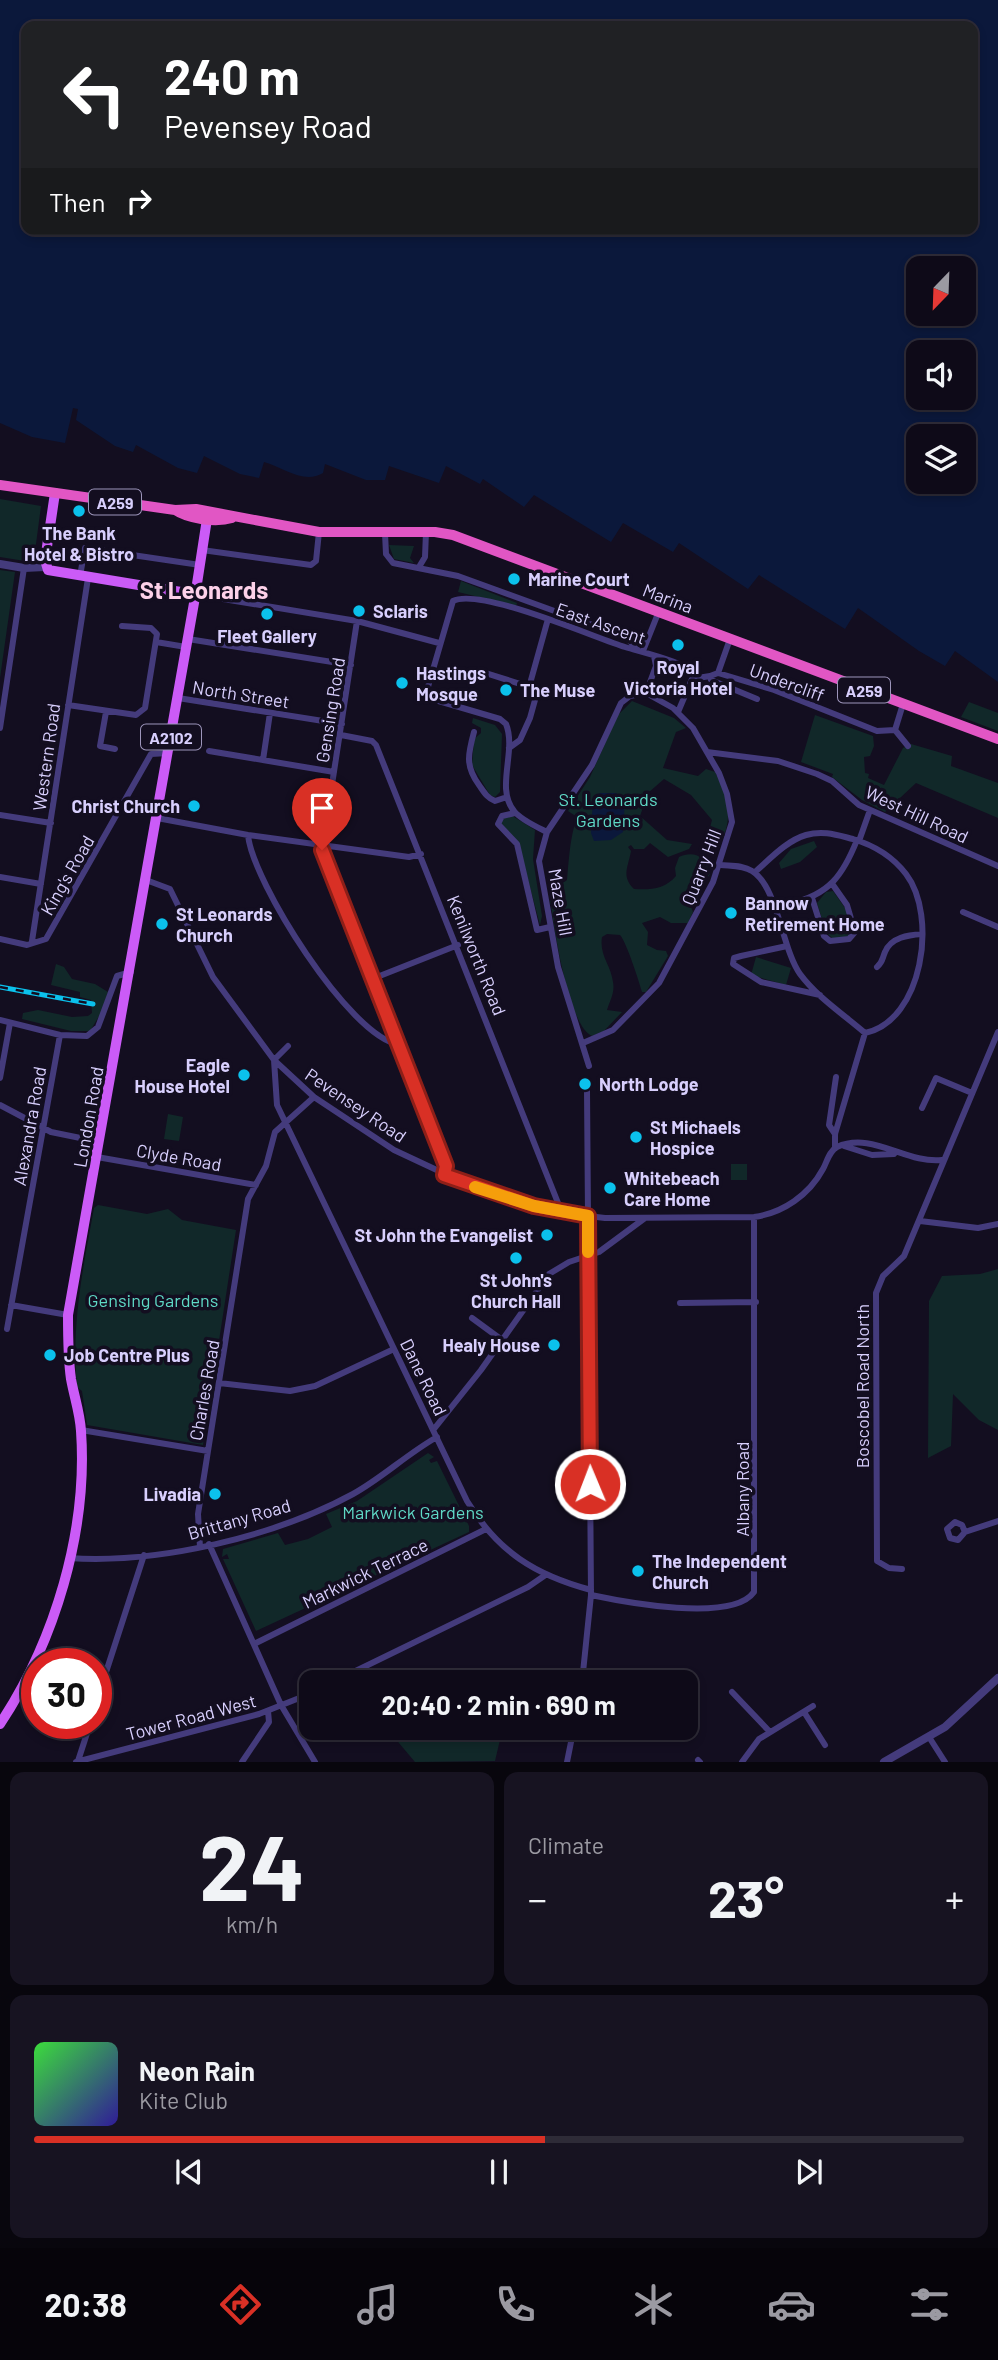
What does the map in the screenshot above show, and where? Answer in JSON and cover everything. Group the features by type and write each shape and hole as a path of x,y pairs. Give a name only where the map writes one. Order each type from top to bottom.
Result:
{"highway":[{"name":"A259","path":"0,485 174,510 196,509 225,514 232,518"},
{"name":"A259","path":"174,510 181,515 207,519 232,518 319,532"},
{"name":"Marina","path":"319,532 426,532 464,538 998,739"}],"main road":[{"path":"55,493 45,567 51,572 194,594"},
{"path":"196,509 207,519"},
{"name":"London Road","path":"0,1724 21,1691 40,1649 69,1558 79,1498 81,1430 71,1381 68,1315 131,972 207,519"}],"street":[{"path":"202,550 311,565 316,561 319,532"},
{"path":"419,567 425,557 426,532"},
{"path":"385,533 389,561 458,576 626,637 640,651 659,611"},
{"name":"Western Road","path":"32,941 68,705 84,577 85,548 200,565"},
{"path":"0,564 24,568 45,567"},
{"path":"0,728 24,568"},
{"path":"194,594 357,621 439,643 424,694 427,698 500,719 508,728 507,797 515,813 547,832"},
{"name":"East Ascent","path":"439,643 451,604 462,597 548,619 654,656 700,677"},
{"path":"509,748 520,740 535,700 531,680 548,619"},
{"name":"Gensing Road","path":"322,845 357,621"},
{"path":"68,705 106,712 141,713 145,708 157,634 151,628 122,626"},
{"path":"710,677 718,673 730,639"},
{"path":"156,642 187,643 351,665"},
{"path":"654,656 656,666 646,694 678,712 692,679 700,677 710,677 757,699"},
{"path":"476,670 533,688"},
{"name":"Undercliff","path":"718,673 774,690 877,731 895,730"},
{"name":"Maze Hill","path":"589,1066 563,985 550,927 540,861 547,832 587,772 621,703 630,696 646,694"},
{"name":"North Street","path":"178,698 342,724"},
{"path":"903,704 895,730 908,746"},
{"path":"106,712 100,746 115,749"},
{"name":"Quarry Hill","path":"583,1042 613,1030 659,983 699,912 721,864 732,822 732,809 708,752 678,712"},
{"path":"263,760 270,713"},
{"path":"474,732 467,757 471,774 489,799 495,802 507,797"},
{"name":"Kenilworth Road","path":"341,735 372,741 376,745 458,945 562,1213"},
{"path":"209,751 334,772"},
{"name":"West Hill Road","path":"708,752 778,761 799,767 832,781 859,805 998,866"},
{"name":"King's Road","path":"32,941 46,939 151,754 168,754"},
{"path":"791,903 812,898 841,877 870,810"},
{"path":"515,813 502,816 498,824 517,844 537,930 550,927"},
{"path":"0,814 51,822"},
{"path":"157,818 248,835 409,858 421,854"},
{"path":"721,864 746,867 755,872 777,915 787,946 801,975 820,995 865,1032 876,1030 903,1004 918,972 922,934 917,897 906,874 886,854 858,841 830,833 804,835 788,844 755,872"},
{"path":"248,835 250,847 282,914 313,966 360,1018 380,1036 398,1045"},
{"path":"322,845 446,1166 444,1175"},
{"path":"0,877 41,884"},
{"name":"Pevensey Road","path":"146,880 170,889 213,977 274,1060 314,1097 394,1150 473,1187 562,1213 588,1216 754,1217 778,1211 797,1199 819,1176 838,1147"},
{"path":"812,898 824,936 830,941 849,939 855,932 853,916 833,885"},
{"path":"964,912 998,927"},
{"path":"877,967 883,961 886,950 896,940 922,934"},
{"path":"0,939 27,944 32,941"},
{"path":"372,979 458,945"},
{"path":"787,946 734,958 733,964 761,982 820,995"},
{"path":"0,1020 60,1035 79,1037 93,1033 102,1018 117,976 131,972"},
{"path":"0,1079 9,1023"},
{"path":"835,1134 865,1032"},
{"name":"Boscobel Road North","path":"902,1569 889,1568 877,1561 876,1293 883,1276 904,1256 942,1160 948,1153 998,1032"},
{"name":"Alexandra Road","path":"7,1329 60,1035"},
{"path":"285,1123 274,1089 274,1060 288,1046"},
{"path":"836,1077 829,1125 835,1134 838,1147"},
{"path":"922,1108 936,1078 972,1093"},
{"path":"583,1670 591,1592 587,1090"},
{"name":"Charles Road","path":"200,1547 198,1514 248,1199 266,1167 275,1132 314,1097"},
{"path":"0,1105 44,1130 100,1142"},
{"name":"Dane Road","path":"285,1123 467,1501 486,1530 520,1560 544,1576 591,1592"},
{"path":"838,1147 867,1143 900,1154"},
{"path":"838,1147 872,1155 900,1154 942,1160"},
{"name":"Clyde Road","path":"97,1157 256,1185"},
{"path":"434,1429 549,1274 569,1262 599,1252 646,1217"},
{"name":"Albany Road","path":"591,1592 646,1605 701,1608 744,1602 754,1592 754,1217"},
{"path":"920,1221 978,1228 998,1224"},
{"path":"680,1303 756,1302"},
{"path":"11,1305 68,1315"},
{"path":"472,1318 502,1340"},
{"path":"219,1383 263,1390 302,1389 325,1382 394,1349"},
{"path":"81,1430 208,1451"},
{"name":"Brittany Road","path":"69,1558 100,1560 144,1555 200,1547 264,1531 353,1494 437,1437"},
{"path":"965,1532 998,1521"},
{"name":"Markwick Terrace","path":"256,1643 486,1530"},
{"path":"209,1544 256,1643 281,1705 315,1762"},
{"path":"112,1654 144,1555"},
{"path":"358,1670 528,1587 544,1576"},
{"path":"884,1762 945,1727 998,1678"},
{"path":"732,1692 770,1732"},
{"name":"Tower Road West","path":"77,1761 268,1711 299,1698"},
{"path":"742,1762 770,1732 813,1706"},
{"path":"242,1762 269,1722 268,1711"},
{"path":"804,1712 825,1745"},
{"path":"929,1737 945,1762"},
{"path":"77,1761 85,1739"},
{"path":"567,1762 571,1740"}],"green space":[{"path":"0,499 41,506 34,559 31,562 0,557"},
{"path":"389,545 414,546 410,558 414,563 394,559"},
{"path":"0,570 15,572 0,678"},
{"path":"461,581 517,603 516,606 458,592"},
{"name":"St. Leonards Gardens","path":"632,701 674,718 686,728 676,732 663,768 698,776 706,769 715,772 726,799 727,825 720,844 714,843 708,835 712,820 691,795 664,779 648,793 640,816 667,840 692,844 689,849 668,857 650,843 644,849 634,849 631,845 628,847 631,851 626,872 630,884 634,889 662,886 676,876 675,868 679,857 690,854 703,859 710,874 690,904 693,912 688,923 671,923 660,917 642,923 648,932 647,945 666,951 668,956 646,992 642,992 620,935 607,934 602,937 602,949 613,986 607,1010 622,1012 604,1031 592,1036 583,1028 568,993 549,892 567,880 571,840 577,817 568,811 590,777 618,715"},
{"path":"969,702 998,713 998,731 961,717"},
{"path":"815,715 873,736 874,746 870,756 864,757 865,773 869,774 868,778 884,785 903,748 911,744 952,756 951,766 998,783 998,818 916,783 885,812 862,800 832,777 833,774 801,762"},
{"path":"473,718 495,725 502,734 500,792 495,797 490,795 472,765 474,739 481,733 481,728 472,723"},
{"path":"511,815 535,830 533,859 542,916 540,925 518,842 501,827 501,818"},
{"path":"814,841 817,847 800,862 781,869 779,863 791,849"},
{"path":"833,891 850,915 852,932 849,936 833,939 826,932 817,903 826,892"},
{"path":"756,957 791,968 786,985 751,975"},
{"path":"56,964 64,967 72,979 95,984 108,992 101,1013 90,1031 71,1031 22,1019 23,1013 38,1010 72,1017 88,1016 92,1013 91,1000 80,997 80,992 51,985"},
{"path":"168,1114 183,1117 179,1141 164,1139"},
{"path":"731,1164 747,1164 747,1180 731,1180"},
{"name":"Gensing Gardens","path":"98,1205 147,1214 168,1209 182,1220 236,1230 203,1445 87,1425 82,1391 77,1387 77,1319 94,1208"},
{"path":"998,1269 998,1430 979,1420 953,1394 951,1446 928,1458 929,1301 942,1276 980,1274"},
{"name":"Markwick Gardens","path":"428,1453 434,1457 429,1460 431,1463 437,1461 469,1526 469,1532 256,1631 223,1559 229,1559 227,1554 222,1557 223,1549 278,1533 285,1545 308,1539 332,1527 326,1514 357,1501"},
{"path":"396,1740 500,1740 495,1761 415,1762"}],"water":[{"path":"0,0 998,0 998,682 955,651 945,666 858,608 845,629 759,575 748,589 679,543 673,552 623,523 611,542 534,495 524,507 483,479 480,484 446,466 439,483 389,466 385,480 366,480 325,464 323,473 308,477 264,462 259,478 240,474 204,456 197,473 178,468 136,445 133,452 115,446 76,420 78,409 73,408 65,443 32,437 0,423"},
{"path":"600,793 616,793 625,800 623,832 611,840 594,841 591,833 593,798"}],"railway":[{"path":"0,987 93,1004"}],"slow traffic":[{"path":"475,1187 534,1206 588,1216 588,1252"}],"place":[{"name":"The Bank Hotel & Bistro","path":"79,511"},
{"name":"Marine Court","path":"514,579"},
{"name":"Sclaris","path":"359,611"},
{"name":"Fleet Gallery","path":"267,614"},
{"name":"Royal Victoria Hotel","path":"678,645"},
{"name":"Hastings Mosque","path":"402,683"},
{"name":"The Muse","path":"506,690"},
{"name":"Christ Church","path":"194,806"},
{"name":"Bannow Retirement Home","path":"731,913"},
{"name":"St Leonards Church","path":"162,924"},
{"name":"Eagle House Hotel","path":"244,1075"},
{"name":"North Lodge","path":"585,1084"},
{"name":"St Michaels Hospice","path":"636,1137"},
{"name":"Whitebeach Care Home","path":"610,1188"},
{"name":"St John the Evangelist","path":"547,1235"},
{"name":"St John's Church Hall","path":"516,1258"},
{"name":"Healy House","path":"554,1345"},
{"name":"Job Centre Plus","path":"50,1355"},
{"name":"Livadia","path":"215,1494"},
{"name":"The Independent Church","path":"638,1571"}],"district":[{"name":"St Leonards","path":"204,589"}],"route":[{"path":"322,850 446,1166 444,1175 534,1206 588,1216 590,1484"}]}
